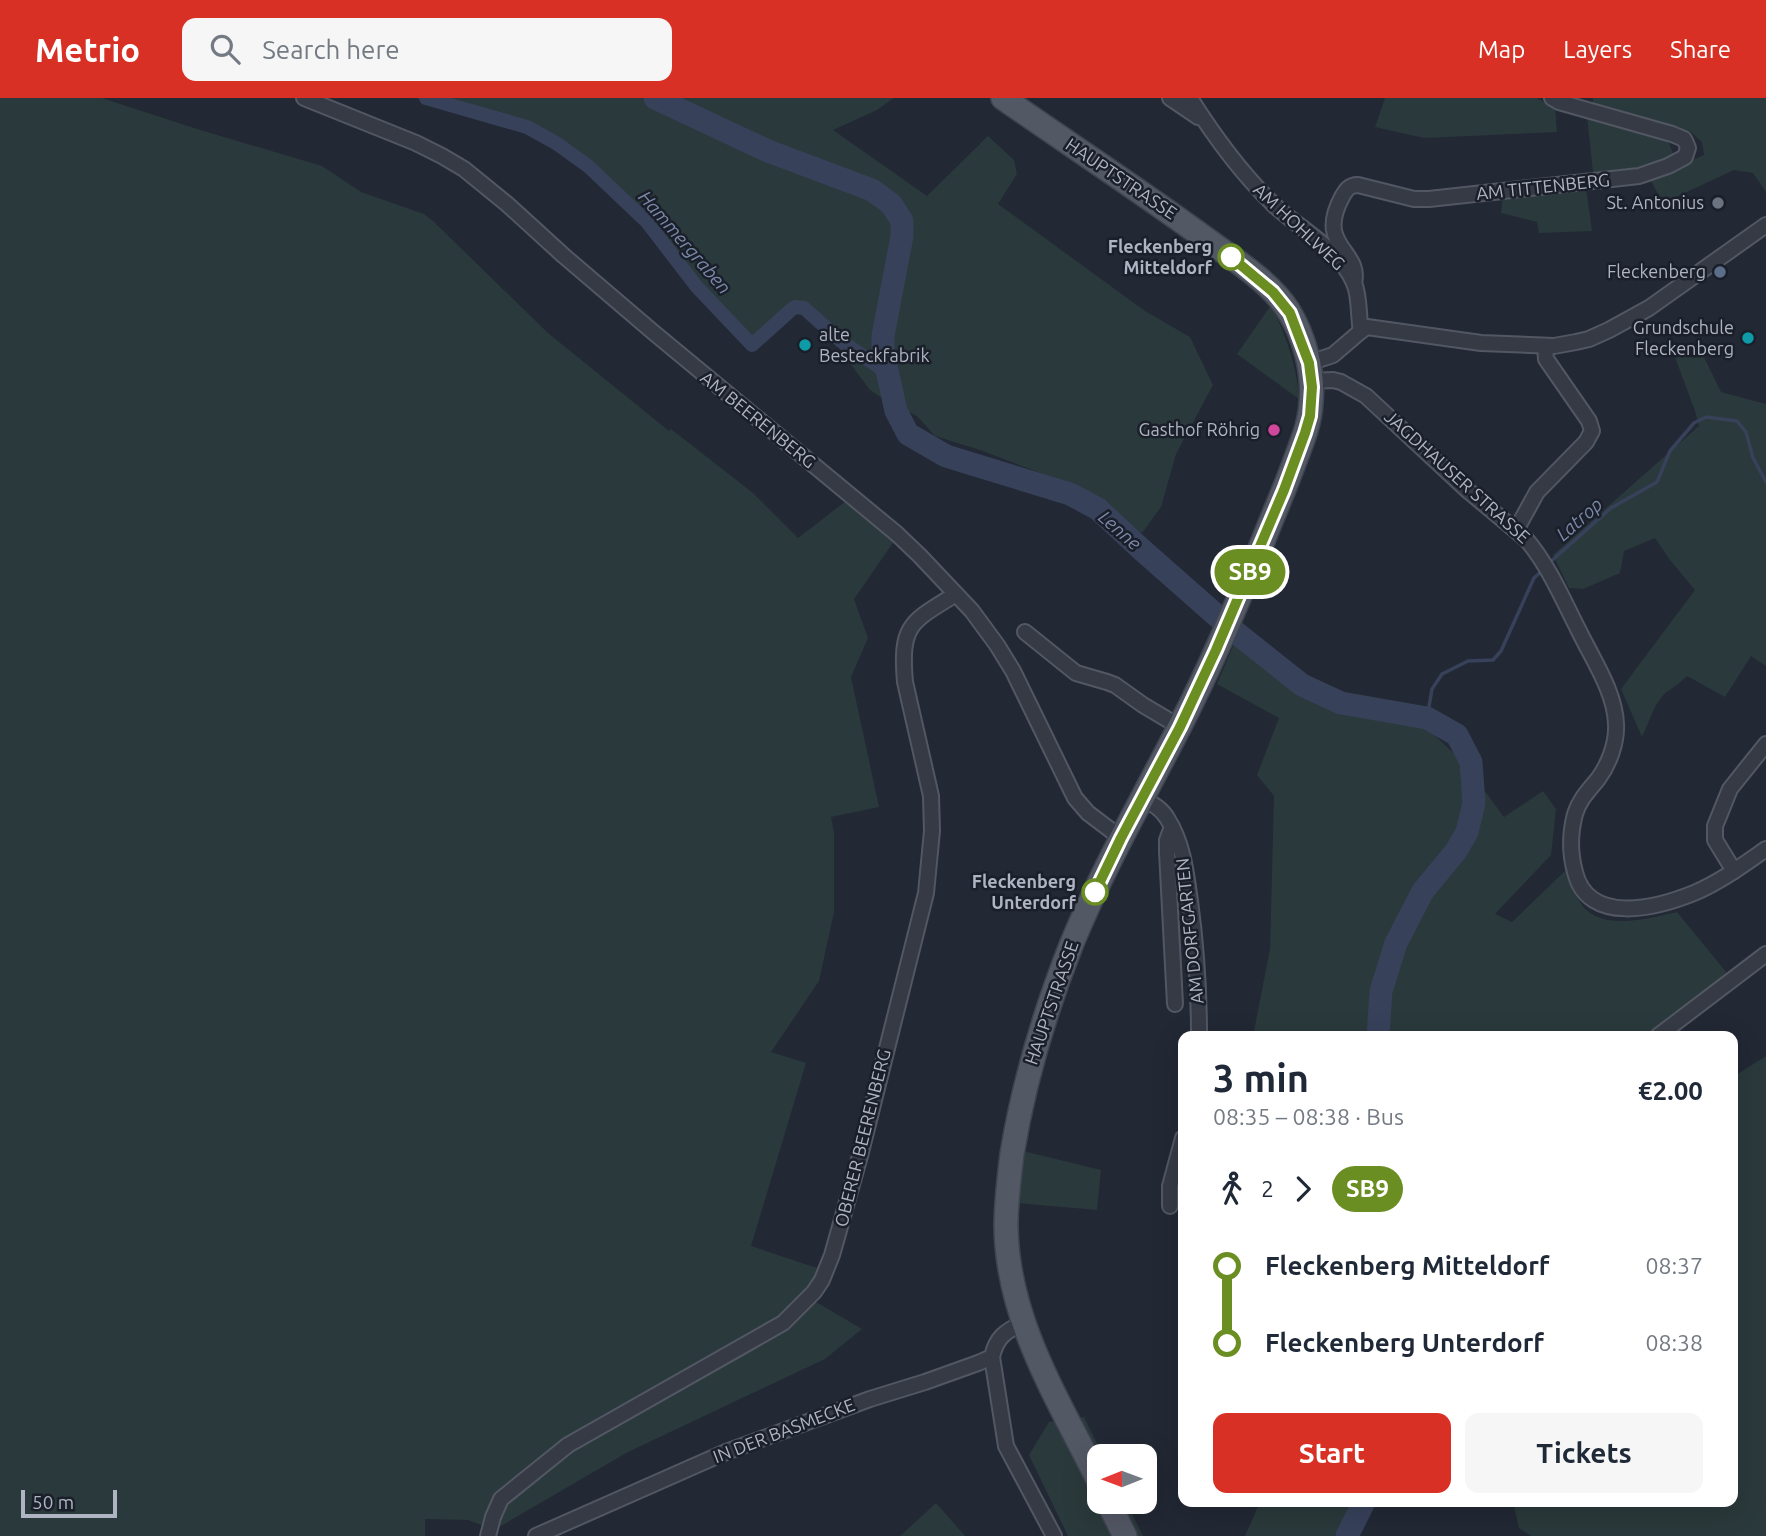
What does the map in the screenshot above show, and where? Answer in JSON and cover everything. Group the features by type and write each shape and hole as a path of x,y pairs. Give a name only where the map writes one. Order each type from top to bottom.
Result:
{"main road":[{"name":"HAUPTSTRASSE","path":"1003,98 1170,212 1264,283 1290,313 1310,372 1312,401 1305,433 1284,490 1216,650 1180,727 1121,838 1072,943 1028,1072 1007,1188 1006,1228 1010,1276 1031,1346 1087,1458"},
{"path":"1114,1514 1125,1536"}],"street":[{"name":"AM BEERENBERG","path":"304,98 416,143 471,175 653,332 887,524 981,622 1006,659 1075,798 1088,813 1121,838"},
{"path":"1170,98 1204,121"},
{"name":"AM HOHLWEG","path":"1190,98 1204,121 1250,181 1275,206 1336,257 1354,284 1361,331"},
{"name":"AM TITTENBERG","path":"1354,284 1356,272 1332,227 1342,198 1353,185 1429,200 1639,176 1681,160 1687,152 1684,139 1672,134 1558,99"},
{"path":"1310,372 1367,327 1481,343 1545,346 1589,339 1649,308 1766,225"},
{"path":"1516,530 1537,492 1586,442 1592,431 1589,421 1546,359 1545,346"},
{"name":"JAGDHAUSER STRASSE","path":"1310,372 1351,386 1382,408 1458,482 1535,549 1552,579 1610,696 1617,725 1614,745 1603,772 1575,813 1571,846 1573,863 1581,888 1592,900 1616,908 1633,908 1672,901 1734,871 1766,849"},
{"name":"OBERER BEERENBERG","path":"488,1536 500,1499 568,1445 783,1323 804,1303 822,1280 840,1229 860,1156 926,893 932,810 905,682 905,641 908,630 920,617 956,594"},
{"path":"1029,635 1076,673 1115,685 1180,727"},
{"path":"1734,871 1715,840 1714,831 1730,789 1766,744"},
{"name":"AM DORFGARTEN","path":"1142,798 1166,815 1181,848 1192,914 1199,1031"},
{"name":"AM DORFGARTEN","path":"1172,827 1167,840 1167,852 1175,1004"},
{"path":"1665,1031 1766,954"},
{"path":"1170,1206 1170,1186 1178,1156"},
{"path":"1023,1323 1009,1329 1000,1337 992,1357 1006,1446 1054,1536"},
{"name":"IN DER BASMECKE","path":"536,1536 726,1452 992,1357"}],"shaded area":[{"path":"0,98 102,98 322,166 361,192 424,214 548,333 669,431 671,429 753,493 798,538 846,501 895,540 854,599 868,638 851,677 879,807 831,817 834,833 834,912 819,981 771,1052 806,1063 751,1246 823,1270 811,1299 862,1329 825,1359 628,1452 494,1530 468,1520 425,1519 425,1536 0,1536"},
{"path":"411,98 894,98 877,110 833,130 927,196 988,136 1014,160 1017,174 998,204 1145,311 1190,337 1213,385 1176,454 1161,507 1142,533 1056,479 935,436 917,416 870,390 821,324 805,308 792,309 752,345 697,287 647,222 588,166 556,143 527,127 433,100"},
{"path":"1385,98 1537,98 1555,108 1557,132 1424,138 1375,127"},
{"path":"1593,98 1766,98 1766,192 1753,173 1734,170 1663,203 1650,179 1704,155 1702,142 1691,132 1592,105"},
{"path":"1587,116 1667,138 1674,156 1634,168 1593,172"},
{"path":"1586,188 1592,231 1539,233 1537,222 1501,213 1503,197"},
{"path":"1271,305 1290,351 1299,399 1237,354"},
{"path":"1697,343 1721,392 1766,404 1766,666 1751,656 1725,697 1687,676 1659,700 1642,737 1621,689 1695,590 1655,538 1624,551 1620,573 1583,589 1569,588 1553,555 1699,426 1675,357"},
{"path":"1236,639 1296,688 1339,710 1427,728 1465,764 1504,817 1543,791 1556,809 1551,855 1495,914 1512,922 1567,869 1582,905 1601,918 1627,921 1677,912 1727,973 1656,1031 1254,1031 1270,949 1274,796 1257,775 1279,718 1217,684"},
{"path":"1766,1056 1766,1536 1531,1536 1519,1528 1514,1507 1738,1507 1738,1074"},
{"path":"1023,1151 1101,1170 1097,1210 1017,1203"},
{"path":"1084,1417 1097,1444 1087,1444 1087,1514 1132,1514 1143,1536 1068,1536 1029,1455 1049,1422"},
{"path":"936,1503 965,1536 900,1536"},
{"path":"1258,1507 1352,1507 1335,1536 1245,1536"}],"waterway":[{"name":"Hammergraben","path":"426,98 527,127 556,143 588,166 647,222 697,287 752,345 792,309 804,308 841,341 879,367 890,380"},
{"name":"Lenne","path":"655,98 768,151 872,190 891,204 902,221 902,236 883,336 883,352 896,411 908,434 946,456 1070,494 1098,509 1234,631 1302,685 1341,703 1427,718 1457,735 1471,762 1474,803 1467,832 1456,851 1423,891 1396,943 1381,991 1378,1031"},
{"name":"Latrop","path":"1548,564 1611,508 1657,482 1670,451 1694,423 1706,417 1737,421 1746,432 1753,458 1766,482"},
{"name":"Latrop","path":"1427,718 1432,689 1442,674 1468,661 1493,660 1501,651 1534,578 1543,570"},
{"name":"Lenne","path":"1347,1536 1362,1507"}],"bus line":[{"name":"SB9","path":"1095,892 1180,727 1216,650 1284,490 1310,416 1311,373 1305,349 1290,313 1264,283 1231,257"}],"place":[{"name":"St. Antonius","path":"1718,203"},
{"name":"Fleckenberg Mitteldorf","path":"1231,257"},
{"name":"Fleckenberg","path":"1720,272"},
{"name":"Grundschule Fleckenberg","path":"1748,338"},
{"name":"alte Besteckfabrik","path":"805,345"},
{"name":"Gasthof Röhrig","path":"1274,430"},
{"name":"Fleckenberg Unterdorf","path":"1095,892"}]}
